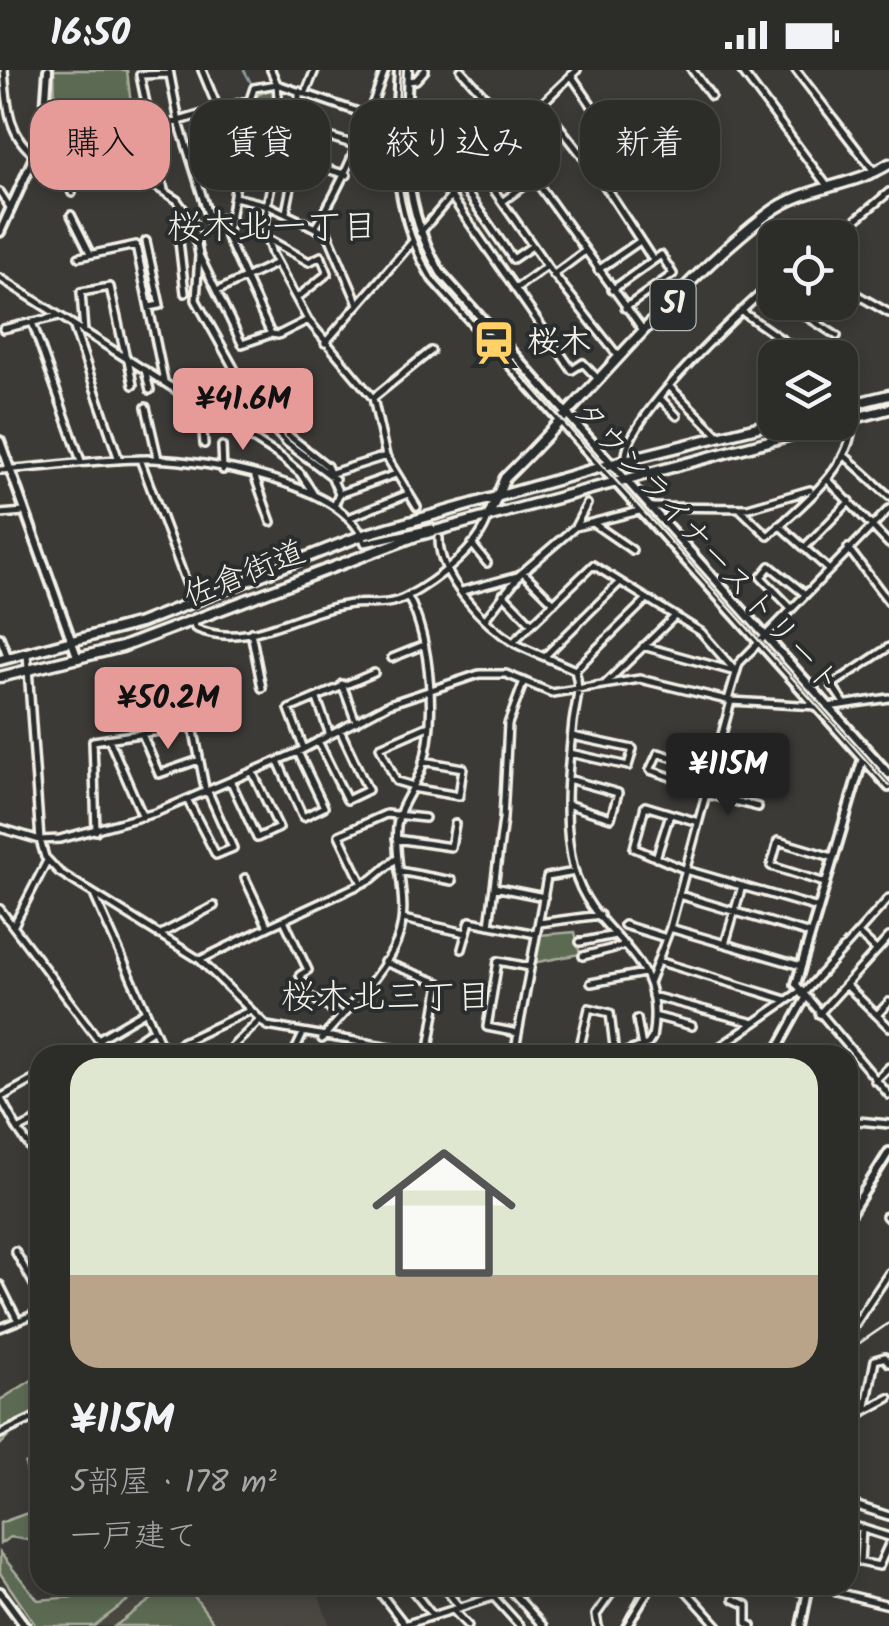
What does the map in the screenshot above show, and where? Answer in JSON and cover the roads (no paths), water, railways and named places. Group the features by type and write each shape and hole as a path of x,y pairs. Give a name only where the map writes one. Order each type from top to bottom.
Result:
{"highway":[{"name":"51","path":"489,515 493,497 505,478 620,358 771,211 875,173 889,164"},
{"path":"858,403 889,395"},
{"name":"佐倉街道","path":"858,417 889,409"},
{"name":"佐倉街道","path":"4,659 74,644 190,605 363,535 758,427"},
{"name":"佐倉街道","path":"0,677 78,660 194,623 381,548 445,528 774,440"}],"street":[{"path":"4,70 9,120 22,146 30,152"},
{"path":"45,100 48,70"},
{"path":"202,70 214,100"},
{"path":"271,70 276,82 280,137 266,205 268,240 308,320 373,398 386,456 417,507"},
{"path":"276,82 280,70"},
{"path":"301,100 315,70"},
{"path":"373,100 385,70"},
{"name":"タウンライナーストリート","path":"397,100 399,70"},
{"name":"タウンライナーストリート","path":"407,100 408,70"},
{"path":"408,81 426,70"},
{"path":"461,70 488,100"},
{"path":"692,70 711,96"},
{"path":"740,70 830,190"},
{"path":"796,70 875,173"},
{"path":"145,100 140,76 169,72 210,221 230,217"},
{"path":"546,100 574,72 591,100"},
{"path":"250,100 254,88 276,82 350,107"},
{"path":"170,125 190,119"},
{"path":"560,127 601,180 653,260"},
{"path":"315,227 350,163"},
{"path":"330,169 347,174"},
{"path":"0,232 30,170"},
{"path":"164,190 187,212 198,255 242,344 271,334 278,336 308,320"},
{"path":"235,190 227,236 271,334"},
{"path":"286,212 290,190"},
{"name":"タウンライナーストリート","path":"398,190 414,241 442,292 563,420"},
{"name":"タウンライナーストリート","path":"409,190 420,233 450,286 563,420 619,482 647,506 889,787"},
{"path":"444,190 572,370 583,363 600,381"},
{"path":"420,233 456,190"},
{"path":"465,190 513,259 532,246"},
{"path":"494,190 547,266 620,358"},
{"path":"502,202 518,190"},
{"path":"542,190 646,332"},
{"path":"0,192 12,212"},
{"path":"857,220 887,196"},
{"path":"234,197 286,212 328,234 358,304"},
{"path":"71,215 90,254"},
{"path":"268,240 309,262 321,256 328,273 297,298"},
{"path":"146,241 160,305 149,307"},
{"path":"180,241 185,293"},
{"path":"325,342 414,241"},
{"path":"598,270 640,241"},
{"path":"79,257 136,245 164,381"},
{"path":"554,275 585,252"},
{"path":"612,290 661,254 673,274 625,308"},
{"path":"198,255 196,300 248,402 287,444 334,476"},
{"path":"217,291 277,263"},
{"path":"516,289 547,266"},
{"path":"0,278 281,458 300,473 314,494"},
{"path":"84,332 82,292 110,287 133,385"},
{"path":"626,460 625,449 660,398 758,296"},
{"path":"858,296 889,313"},
{"path":"741,311 783,340"},
{"path":"3,329 59,316"},
{"path":"812,320 837,336"},
{"path":"32,322 81,461"},
{"path":"73,324 118,460"},
{"path":"373,398 431,351"},
{"path":"145,370 150,390"},
{"path":"670,386 720,436"},
{"path":"660,398 677,416"},
{"path":"201,405 204,444"},
{"path":"146,406 158,459"},
{"path":"288,435 334,476 339,494 335,504"},
{"path":"0,440 4,470 24,512 78,660"},
{"path":"740,508 768,536 827,479 852,440"},
{"path":"222,446 224,470"},
{"path":"844,455 889,496"},
{"path":"334,476 386,456"},
{"path":"140,459 187,585 190,605"},
{"path":"4,470 81,461 158,459 224,470 314,494 335,504 350,517 366,542 374,544 420,529 445,528"},
{"path":"339,494 396,474"},
{"path":"254,477 271,522"},
{"path":"827,479 889,544"},
{"name":"タウンライナーストリート","path":"619,482 639,512 889,774"},
{"path":"647,506 740,508 813,490"},
{"path":"350,517 408,494"},
{"path":"804,548 850,501"},
{"path":"486,618 520,574 575,526 587,504"},
{"path":"644,1045 652,1038 654,1016 650,980 679,896 736,672 826,568 889,509"},
{"path":"0,514 24,512"},
{"path":"575,526 639,512"},
{"path":"194,623 195,628 205,633 251,632 343,605 390,604 408,597 482,536 489,515"},
{"path":"594,522 632,550"},
{"path":"780,525 826,568"},
{"path":"440,538 438,552 445,569 486,618 513,642 575,670 581,691 568,779 575,872 600,915 640,960 650,980"},
{"path":"472,544 487,563"},
{"path":"848,548 889,602"},
{"path":"513,642 593,565 708,638 736,672"},
{"path":"792,609 761,577 770,566 805,594"},
{"path":"462,591 520,574"},
{"path":"520,574 554,603"},
{"path":"545,656 619,583"},
{"path":"502,594 532,624"},
{"path":"322,1039 384,962 394,947 403,919 396,859 398,814 423,761 429,691 424,644 408,597"},
{"path":"575,670 646,600"},
{"path":"603,686 673,618"},
{"path":"251,632 262,688"},
{"path":"0,636 4,659"},
{"path":"392,658 424,644"},
{"path":"643,646 736,672"},
{"path":"845,704 832,685 889,647"},
{"path":"28,654 40,840 47,860 200,960 260,1022 302,1036 354,1045"},
{"path":"278,761 304,817 324,807 301,750 290,709 374,673"},
{"path":"0,828 40,840 96,831 143,817 231,782 429,691 480,674 506,674 552,693 646,680 729,700 828,707 889,698"},
{"path":"489,924 508,724 524,680"},
{"path":"342,684 356,722"},
{"path":"317,699 330,736"},
{"path":"96,831 93,741 192,726 207,792 233,848 216,855 188,800"},
{"path":"423,761 463,768 459,796 396,782 380,747 426,727"},
{"path":"318,741 347,800 368,790 340,730"},
{"path":"142,734 160,774 199,760"},
{"path":"570,753 628,766 632,748 572,736"},
{"path":"109,739 143,817"},
{"path":"712,770 658,752 650,770 758,807"},
{"path":"778,1045 800,992 801,966 863,758"},
{"path":"709,781 740,789 746,768"},
{"path":"231,782 256,838 279,828 253,772"},
{"path":"568,779 618,793 611,818 569,805"},
{"path":"698,822 645,806 634,848 686,870 818,908"},
{"path":"656,858 670,814"},
{"path":"362,884 339,835 379,815 425,818"},
{"path":"396,838 451,847 455,824"},
{"path":"825,883 771,866 778,841 832,857"},
{"path":"200,960 362,884 396,859"},
{"path":"14,925 47,860"},
{"path":"398,871 452,881"},
{"path":"516,1045 547,877 575,872"},
{"path":"245,878 268,927"},
{"path":"725,944 742,886"},
{"path":"494,887 544,896"},
{"path":"96,895 164,1045"},
{"path":"679,896 810,934"},
{"path":"722,1045 800,992 889,898"},
{"path":"159,935 214,906"},
{"path":"0,909 3,918 14,925 105,1045"},
{"path":"539,923 600,915"},
{"path":"403,919 466,933"},
{"path":"284,920 308,970 300,975 309,996 341,1016"},
{"path":"462,949 470,921 536,934"},
{"path":"624,925 666,938"},
{"path":"670,928 801,966"},
{"path":"858,933 876,950"},
{"path":"580,942 615,935"},
{"path":"818,1014 889,937"},
{"path":"583,956 626,946"},
{"path":"518,1032 487,1027 498,961 530,967"},
{"path":"384,962 440,983 430,1045"},
{"path":"658,962 786,1000"},
{"path":"591,984 644,973"},
{"path":"846,984 889,1028"},
{"path":"800,992 844,1045"},
{"path":"652,996 754,1023"},
{"path":"876,1015 889,1002"},
{"path":"580,1045 589,1008 610,1013 615,1045"},
{"path":"97,1045 146,1011"},
{"path":"178,1045 250,1011"},
{"path":"654,1016 692,1026"},
{"path":"636,1018 642,1045"},
{"path":"235,1045 260,1022"},
{"path":"129,1045 154,1029"},
{"path":"298,1045 302,1036"},
{"path":"858,1061 889,1095"},
{"path":"875,1081 889,1066"},
{"path":"30,1082 0,1098 30,1147"},
{"path":"858,1121 889,1124"},
{"path":"18,1130 30,1124"},
{"path":"858,1201 889,1152"},
{"path":"15,1251 30,1277"},
{"path":"858,1320 889,1273"},
{"path":"0,1285 18,1321"},
{"path":"0,1328 30,1316"},
{"path":"865,1411 876,1360 888,1358"},
{"path":"858,1416 889,1398"},
{"path":"0,1434 30,1419"},
{"path":"858,1506 889,1516"},
{"path":"858,1527 862,1528 889,1541 879,1566 860,1562 862,1528"},
{"path":"0,1592 25,1626"},
{"path":"381,1595 403,1625 416,1624 496,1595"},
{"path":"416,1595 434,1616"},
{"path":"448,1595 468,1626"},
{"path":"517,1595 543,1626"},
{"path":"598,1626 596,1614 610,1595"},
{"path":"627,1626 646,1595"},
{"path":"690,1595 718,1626"},
{"path":"801,1626 807,1595"},
{"path":"848,1595 889,1605"},
{"path":"493,1597 520,1626"},
{"path":"734,1598 747,1606 747,1623 752,1626"}],"waterway":[{"path":"244,70 251,83"}],"tunnel":[{"path":"417,507 432,528"}],"railway":[{"path":"400,70 398,125 405,202 412,228 435,278 889,786"},
{"path":"858,1344 889,1323"},
{"path":"621,1626 638,1595"}],"place":[{"name":"桜木","path":"494,343"}],"district":[{"name":"桜木北一丁目","path":"272,229"},
{"name":"桜木北三丁目","path":"386,999"}]}
